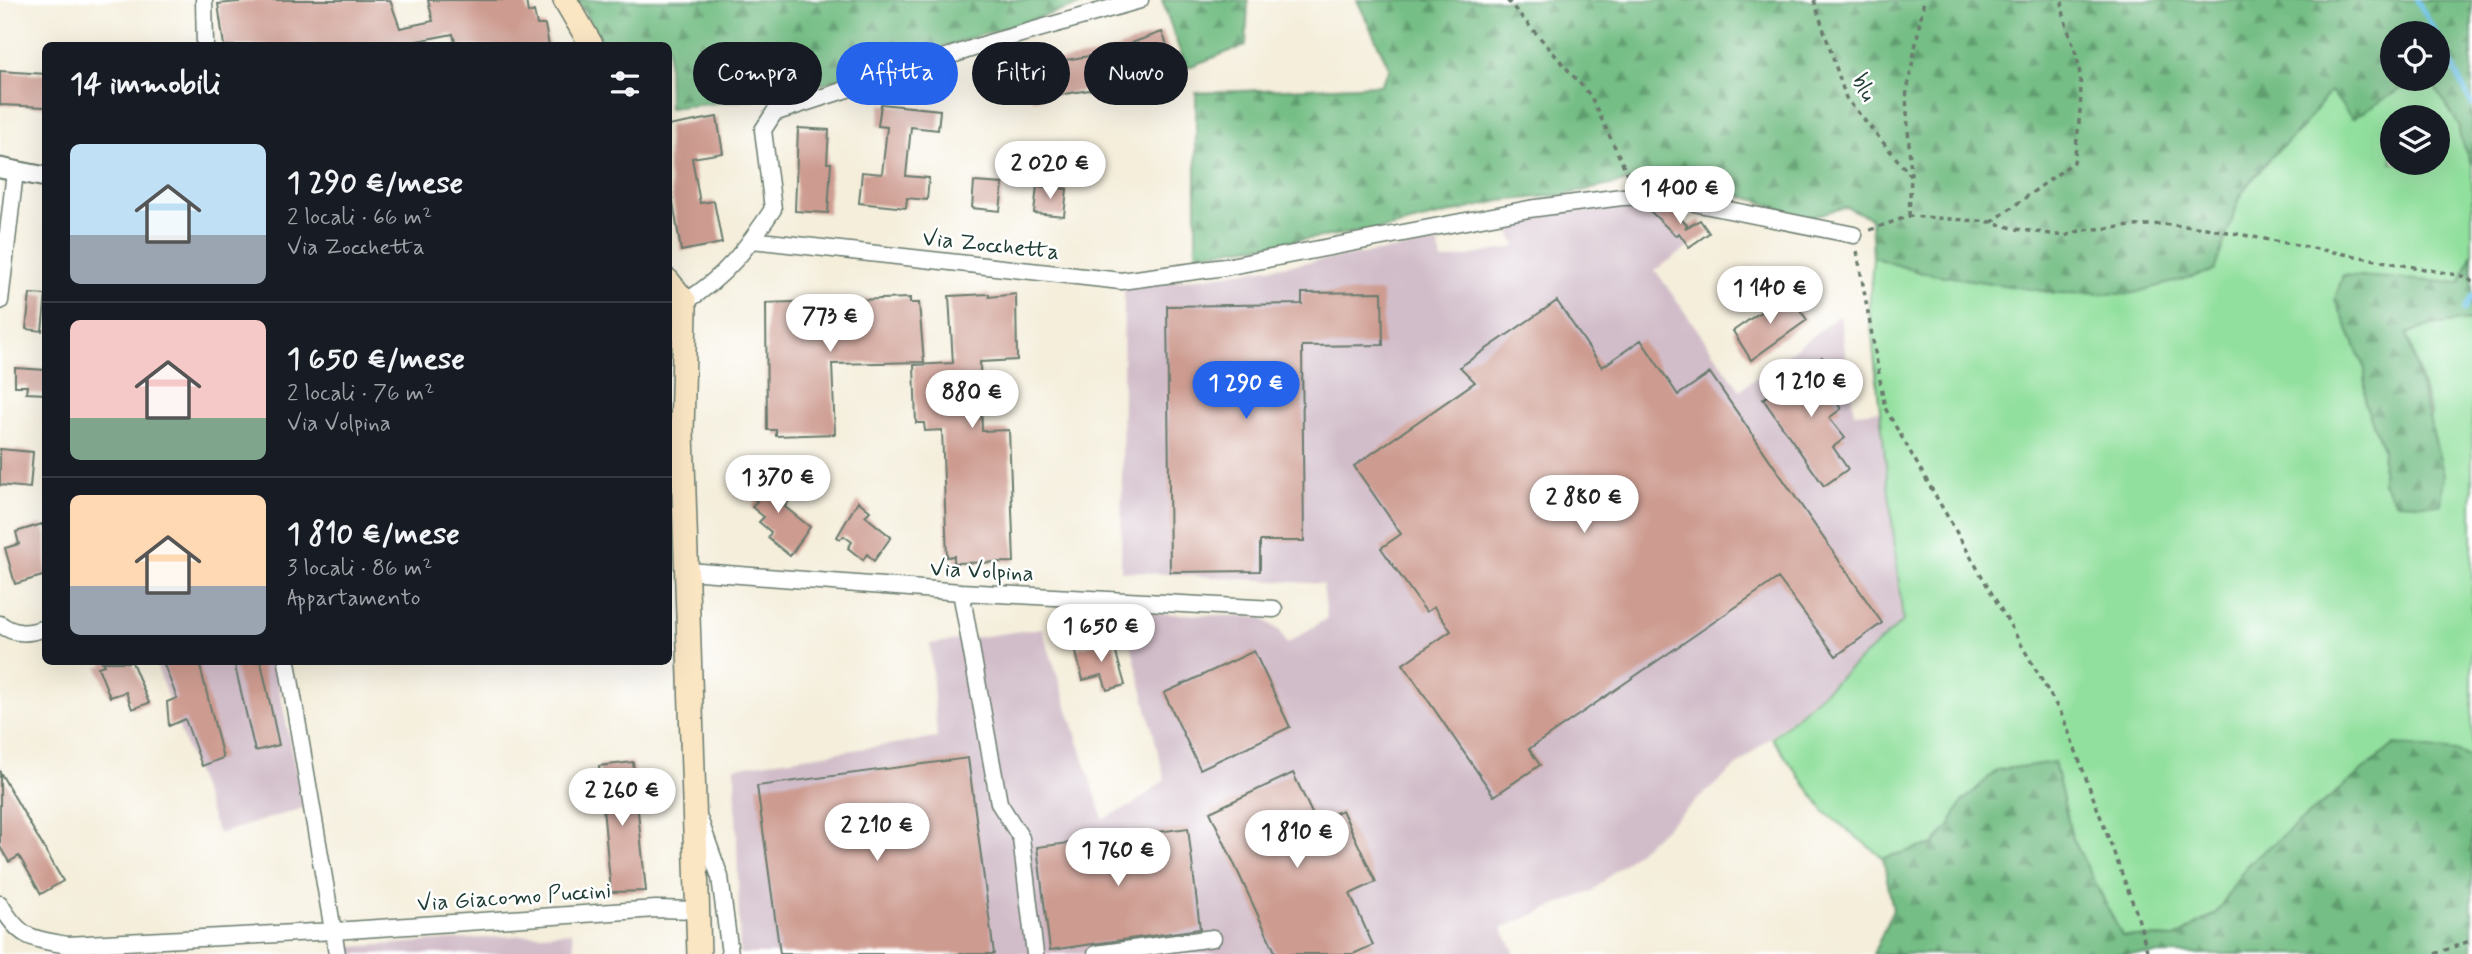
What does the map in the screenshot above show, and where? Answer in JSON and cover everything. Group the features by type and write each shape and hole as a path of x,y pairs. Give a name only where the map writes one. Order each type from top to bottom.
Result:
{"main road":[{"path":"565,0 590,42"},
{"path":"672,286 685,302 682,432 699,954"}],"street":[{"path":"204,0 205,42"},
{"path":"685,302 717,282 752,240 773,209 763,130 774,113 989,43 1140,0"},
{"path":"0,301 8,170 42,176"},
{"name":"Via Zocchetta","path":"752,240 1121,281 1225,267 1529,209 1638,196 1658,196 1854,235"},
{"name":"Via Volpina","path":"688,571 961,592 1274,609"},
{"path":"961,592 999,803 1021,838 1035,954"},
{"path":"0,624 9,631 21,634 42,629"},
{"path":"288,665 337,954"},
{"path":"692,801 720,877 730,954"},
{"name":"Via Giacomo Puccini","path":"0,904 12,925 26,937 66,945 334,931 656,909 697,910"},
{"path":"1096,954 1213,938"}],"path":[{"path":"1507,0 1590,95 1638,196"},
{"name":"blu","path":"1814,0 1846,98 1912,176"},
{"path":"1909,216 1912,176 1906,97 1924,0"},
{"path":"1992,222 2074,162 2080,121 2078,60 2063,18 2062,0"},
{"path":"2148,954 2137,914 2063,717 1885,408 1854,235 1909,216 1992,222 2016,229 2065,236 2082,230 2161,224 2206,228 2467,277 2472,282"},
{"path":"2435,954 2472,940"}],"shaded area":[{"path":"1626,201 1647,208 1676,235 1679,233 1689,247 1655,270 1740,390 1840,315 1854,413 1880,411 1903,622 1592,891 1502,928 1515,954 740,954 735,767 937,738 930,644 1042,628 1103,819 1131,806 1165,780 1123,612 1260,617 1280,631 1287,644 1327,618 1323,584 1121,571 1124,289 1438,243 1442,261 1516,247 1506,221"},
{"path":"156,665 275,665 303,808 218,834"},
{"path":"572,932 575,954 351,954 350,947"}],"green space":[{"path":"577,0 1096,0 958,42 836,42 836,79 822,84 822,42 693,42 693,105 697,105 672,108 672,42 602,42"},
{"path":"1162,0 1248,0 1246,45 1188,67 1188,42 1177,42"},
{"path":"1357,0 2472,0 2472,165 2459,137 2459,125 2450,111 2450,105 2446,105 2437,91 2450,91 2450,21 2380,21 2380,91 2398,91 2352,119 2331,91 2300,130 2269,159 2242,192 2214,271 2130,294 2056,293 1919,272 1873,257 1871,218 1846,207 1805,218 1759,201 1703,186 1652,187 1630,181 1562,195 1500,201 1389,228 1196,254 1196,93 1380,85 1390,69"},
{"path":"2331,90 2352,118 2398,91 2437,91 2446,105 2380,105 2380,175 2450,175 2450,111 2459,125 2459,137 2472,165 2472,253 2460,283 2404,280 2335,299 2365,369 2365,403 2383,449 2382,481 2431,415 2407,333 2432,325 2469,320 2472,324 2472,758 2455,751 2247,865 2217,912 2175,938 2122,936 2072,837 2054,762 1962,802 1948,828 1934,844 1883,858 1825,812 1772,738 1903,621 1869,309 1873,257 1919,272 2056,293 2213,271 2242,192 2269,159 2300,130"},
{"path":"2472,253 2472,324 2468,320 2432,325 2407,334 2444,475 2441,505 2396,503 2382,481 2383,449 2365,403 2365,369 2335,299 2343,275 2460,283"},
{"path":"2395,744 2455,751 2472,758 2472,954 1873,954 1893,910 1883,858 1934,844 1948,828 1962,802 1997,770 2054,762 2072,837 2122,936 2175,938 2217,912 2247,865"}],"building":[{"path":"258,0 390,0 400,28 433,21 428,0 526,0 528,13 534,11 537,25 545,25 548,42 455,42 453,34 412,42 223,42 218,4"},
{"path":"1162,32 1166,42 1134,42"},
{"path":"1084,57 1084,91 1070,93 1070,59"},
{"path":"0,71 42,74 42,107 0,105"},
{"path":"881,105 940,110 938,130 911,127 906,176 929,178 927,200 907,198 906,208 859,203 862,172 882,174 887,127 878,126"},
{"path":"717,117 723,153 692,158 700,203 714,201 722,243 681,251 672,196 672,125"},
{"path":"798,128 829,130 827,163 831,163 828,213 795,211"},
{"path":"974,182 1003,184 1000,211 972,208"},
{"path":"1037,186 1067,189 1064,216 1034,213"},
{"path":"1646,207 1671,209 1687,225 1685,228 1700,220 1709,233 1689,247 1679,233 1676,236"},
{"path":"1382,292 1383,345 1302,346 1304,541 1260,541 1260,571 1170,572 1167,306 1302,304 1302,293"},
{"path":"1788,293 1807,320 1751,360 1733,331"},
{"path":"30,294 42,295 42,331 26,329"},
{"path":"989,294 989,297 1016,294 1017,360 980,362 982,431 1009,430 1014,562 954,563 954,556 947,557 942,430 925,431 924,423 916,423 914,365 953,363 949,296"},
{"path":"910,298 910,303 919,303 924,362 832,364 835,434 776,436 776,430 767,430 766,303"},
{"path":"1557,301 1602,367 1641,340 1678,395 1710,373 1882,623 1836,656 1778,578 1529,749 1540,765 1494,796 1403,664 1451,631 1434,607 1426,612 1381,548 1401,534 1354,466 1475,382 1460,367"},
{"path":"1822,357 1837,377 1826,385 1841,409 1829,418 1845,438 1833,447 1848,469 1824,486 1763,399"},
{"path":"15,368 42,370 42,394 26,393 27,386 15,386"},
{"path":"0,449 33,452 30,488 0,485"},
{"path":"764,472 779,485 776,490 789,501 785,507 810,527 790,556 768,538 771,532 759,522 764,517 752,507 757,501 748,495"},
{"path":"858,501 870,511 865,516 891,537 874,561 867,554 863,560 848,548 852,542 844,536 840,539 837,537"},
{"path":"42,524 42,576 15,584 5,548 19,544 16,532"},
{"path":"1112,639 1125,685 1107,690 1102,675 1083,680 1075,649"},
{"path":"1254,651 1290,727 1200,769 1164,693"},
{"path":"133,665 149,703 132,709 126,692 110,697 98,667"},
{"path":"164,665 200,665 223,758 202,766 185,719 169,726 167,702 177,698"},
{"path":"235,665 262,665 279,745 255,751"},
{"path":"968,758 994,954 780,954 757,786"},
{"path":"633,762 646,891 611,892 599,766"},
{"path":"0,772 63,881 41,894 19,856 9,862 0,847"},
{"path":"1293,773 1316,822 1342,810 1376,882 1350,894 1373,945 1353,954 1276,954 1210,812"},
{"path":"1188,828 1200,929 1050,950 1037,847"}],"waterway":[{"path":"2417,0 2429,21"},
{"path":"2450,60 2472,105"},
{"path":"2464,310 2472,296"}]}
